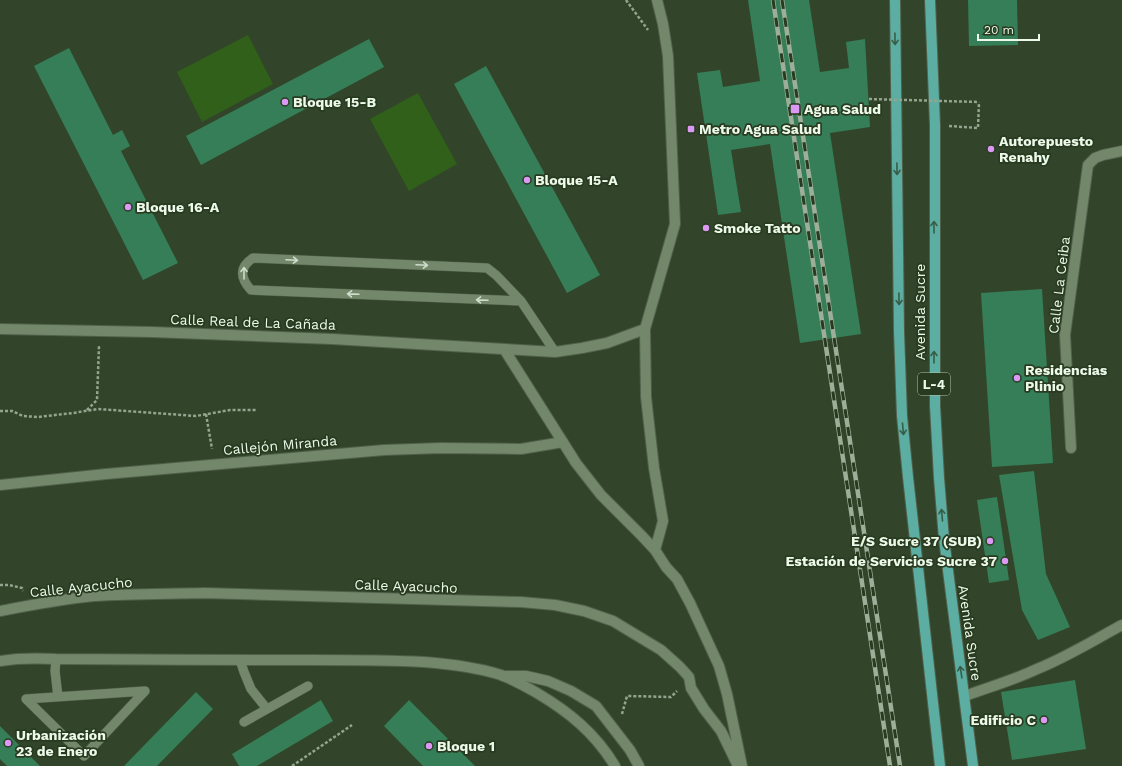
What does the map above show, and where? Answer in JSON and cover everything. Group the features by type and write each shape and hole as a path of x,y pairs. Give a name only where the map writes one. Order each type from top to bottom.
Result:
{"main road":[{"name":"Avenida Sucre","path":"895,0 899,332 902,416 909,493 940,766"},
{"name":"Avenida Sucre","path":"930,0 935,125 935,406 939,478 944,539 973,766"}],"street":[{"path":"655,550 663,521 654,468 646,397 645,329 676,224 668,56 663,24 656,0"},
{"name":"Calle La Ceiba","path":"1071,448 1066,335 1088,165 1099,156 1116,151 1122,151"},
{"name":"Calle Real de La Cañada","path":"0,329 152,332 332,339 555,352 607,343 645,329"},
{"path":"504,349 576,463 601,495 655,550 666,567 677,579 684,591 719,666 728,694 742,766"},
{"name":"Callejón Miranda","path":"0,484 391,450 441,448 521,449 563,442"},
{"name":"Calle Ayacucho","path":"0,611 94,596 204,593 521,602 555,605 584,611 613,621 661,650 680,667 689,677 691,688 704,709 721,731 738,766"},
{"path":"965,696 1037,669 1063,657 1122,625"},
{"path":"0,661 36,658 392,660 450,664 475,668 502,676 525,686 548,700 575,719 597,739 615,766"},
{"path":"502,676 526,676 548,681 571,691 596,706 630,750 639,766"}],"lane":[{"path":"522,301 251,290 246,284 243,276 244,267 247,262 254,258 487,268 522,301 555,352"},
{"path":"56,659 55,671 58,696"},
{"path":"240,660 251,689 267,709"},
{"path":"244,722 308,686"},
{"path":"145,691 84,756 26,699 58,696 145,691"}],"path":[{"path":"869,99 979,102 978,128 935,125"},
{"path":"87,411 97,400 100,331"},
{"path":"0,411 12,411 23,416 38,417 87,411 98,408 196,416 230,410 256,410"},
{"path":"206,414 214,465"},
{"path":"622,716 627,696 671,698"},
{"path":"292,766 352,725"}],"green space":[{"path":"248,35 273,84 202,122 177,72"},
{"path":"418,93 457,164 409,191 370,119"}],"building":[{"path":"748,0 809,0 820,72 849,68 846,42 865,39 870,127 830,133 861,334 800,343 770,144 731,150 741,212 718,215 697,73 720,70 723,87 760,81"},
{"path":"968,0 1017,0 1018,45 969,46"},
{"name":"Bloque 15-B","path":"369,39 384,67 201,165 186,136"},
{"name":"Bloque 16-A","path":"69,48 113,135 122,130 130,146 121,151 178,263 143,280 34,66"},
{"name":"Bloque 15-A","path":"486,66 600,275 567,293 454,84"},
{"name":"Residencias Plinio","path":"1042,289 1053,463 992,467 981,293"},
{"name":"Estación de Servicios Sucre 37","path":"1034,471 1046,574 1070,627 1038,640 1022,610 999,475"},
{"path":"997,497 1009,580 989,583 977,500"},
{"name":"Edificio C","path":"1075,680 1086,749 1012,760 1001,692"},
{"path":"196,692 213,709 157,766 124,766"},
{"path":"321,700 333,721 257,766 239,766 232,754"},
{"name":"Bloque 1","path":"409,700 475,766 423,766 384,726"},
{"name":"Urbanización 23 de Enero","path":"0,726 40,766 7,766 0,759"}],"railway":[{"path":"773,0 890,766"},
{"path":"782,0 900,766"}],"place":[{"name":"Bloque 15-B","path":"285,102"},
{"name":"Agua Salud","path":"795,109"},
{"name":"Metro Agua Salud","path":"691,129"},
{"name":"Autorepuesto Renahy","path":"991,149"},
{"name":"Bloque 15-A","path":"527,180"},
{"name":"Bloque 16-A","path":"128,207"},
{"name":"Smoke Tatto","path":"706,228"},
{"name":"Residencias Plinio","path":"1017,378"},
{"name":"E/S Sucre 37 (SUB)","path":"990,541"},
{"name":"Estación de Servicios Sucre 37","path":"1005,561"},
{"name":"Edificio C","path":"1044,720"},
{"name":"Urbanización 23 de Enero","path":"8,743"},
{"name":"Bloque 1","path":"429,746"}]}
